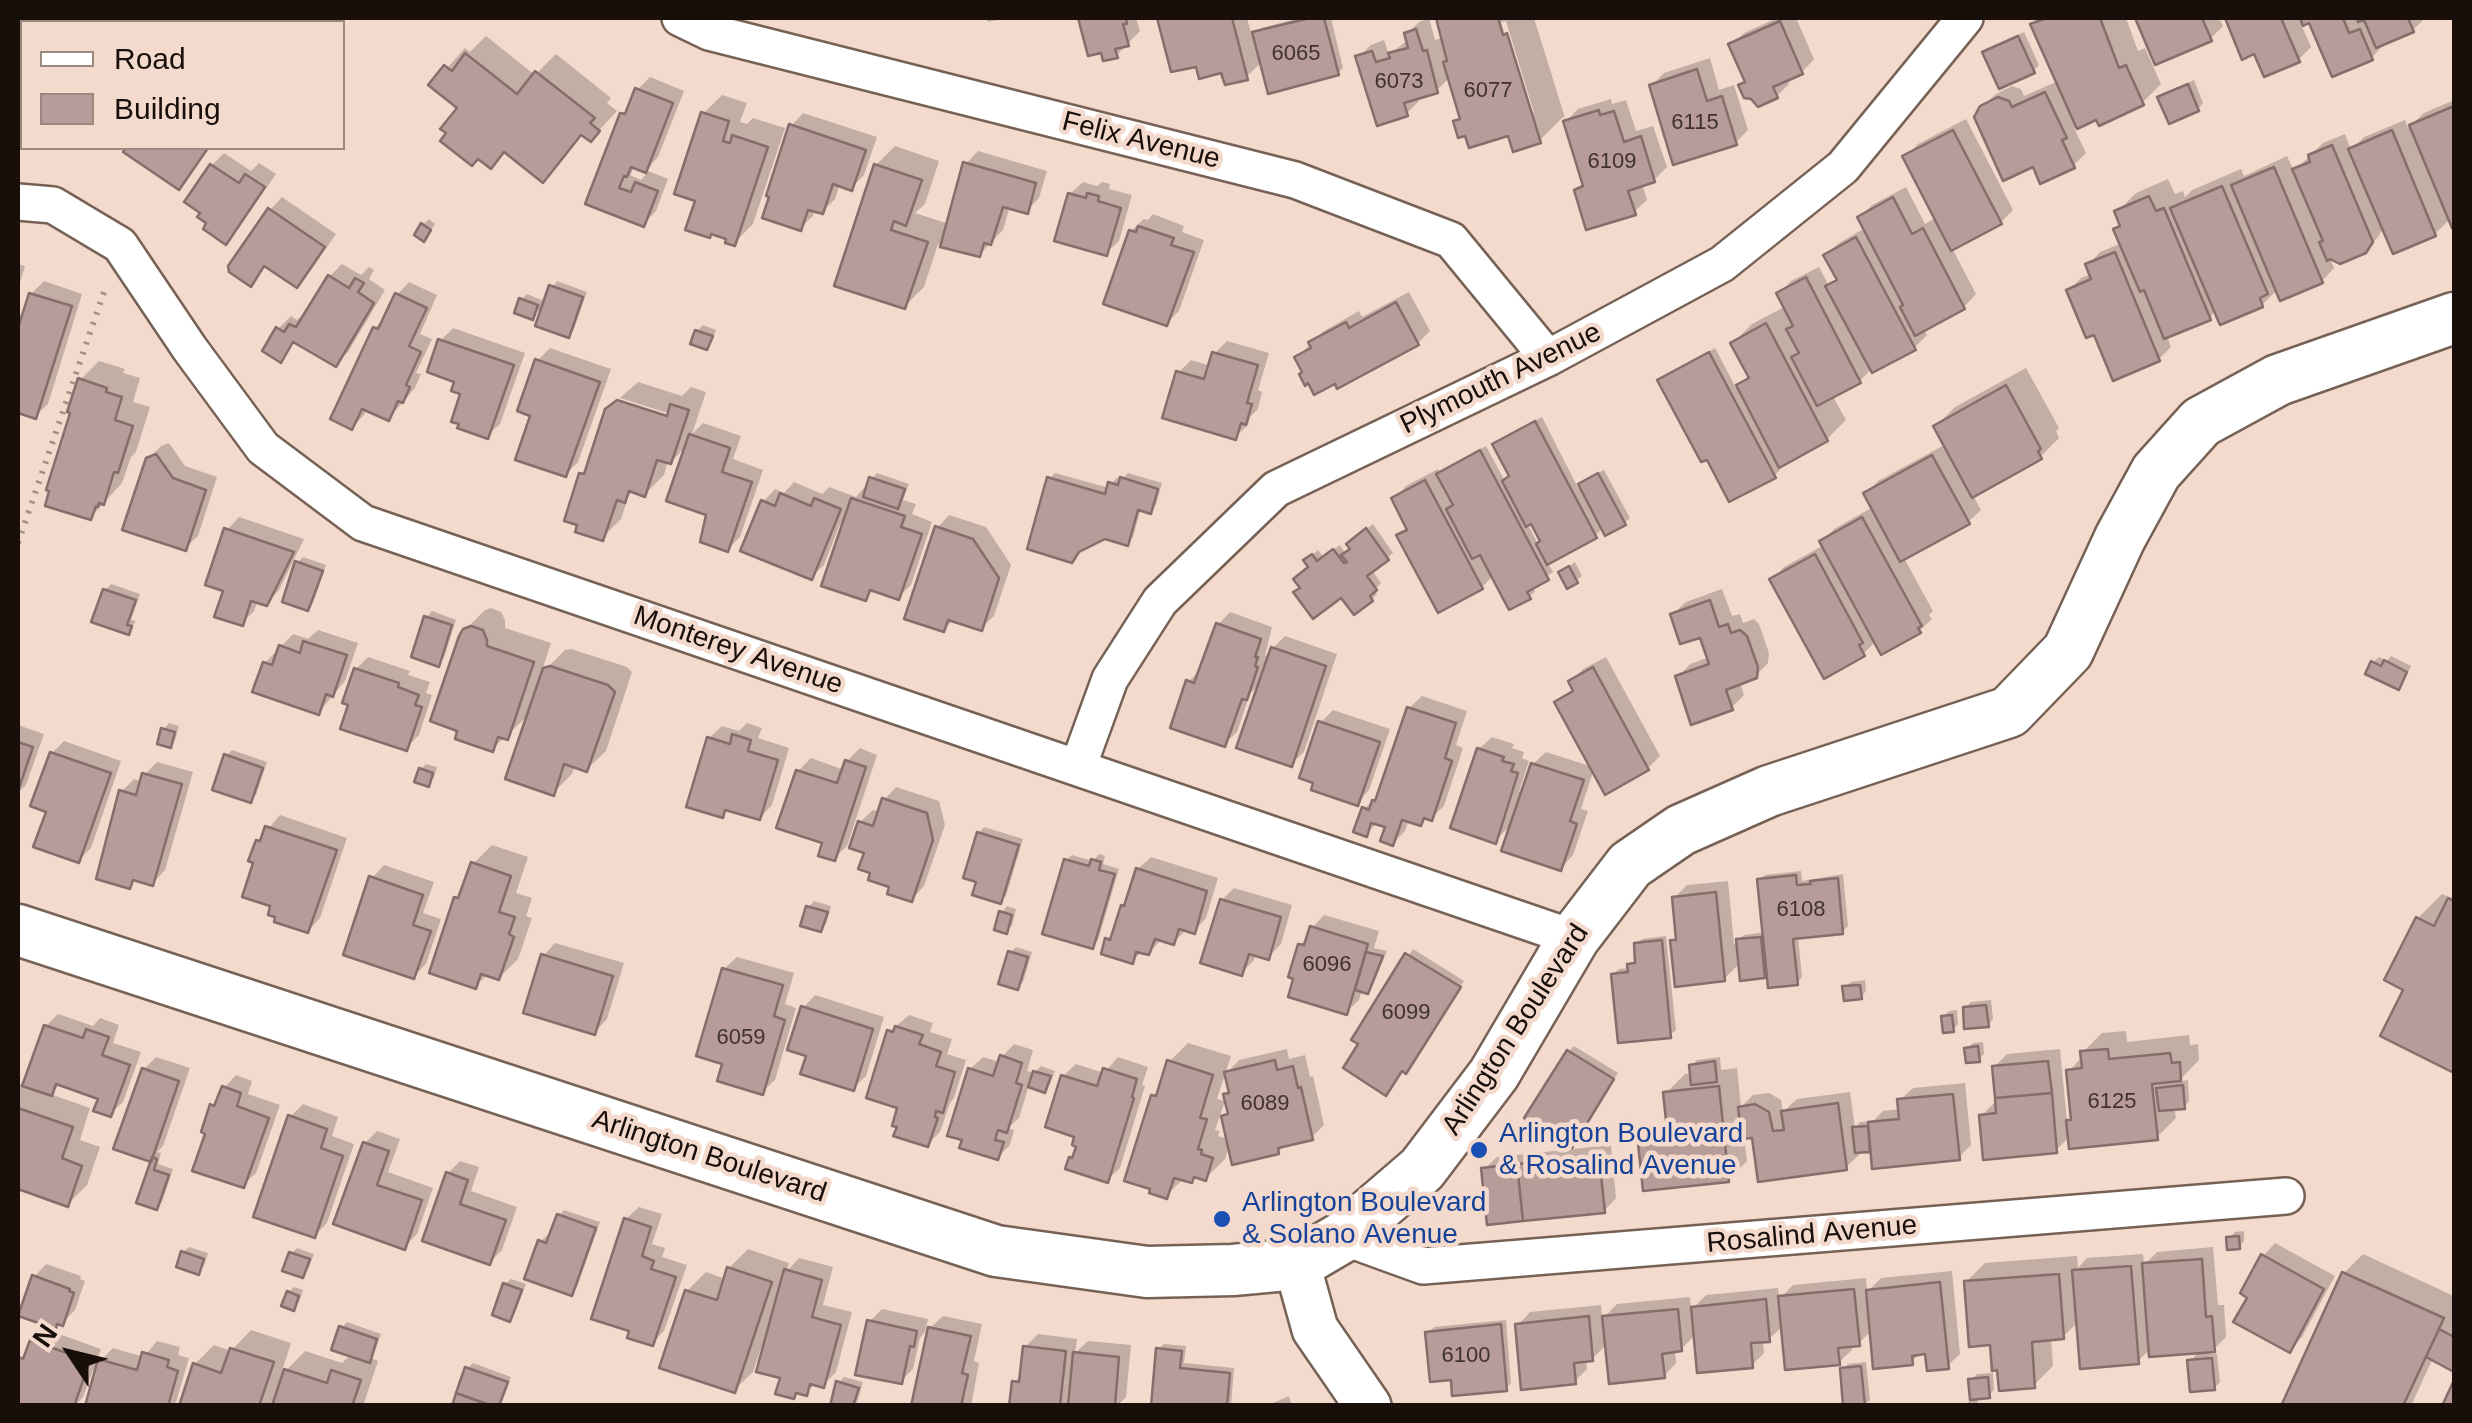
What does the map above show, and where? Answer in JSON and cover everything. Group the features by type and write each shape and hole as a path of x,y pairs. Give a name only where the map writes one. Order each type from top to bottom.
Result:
{"main road":[{"name":"Arlington Boulevard","path":"18,930 996,1251 1148,1272 1297,1264 1342,1237 1422,1169 1494,1074 1574,938 1630,865 1681,830 1769,791 2010,712 2068,651 2120,538 2156,472 2201,422 2278,380 2454,318"}],"street":[{"name":"Felix Avenue","path":"680,18 709,32 1295,180 1450,240 1548,358"},
{"name":"Plymouth Avenue","path":"1078,767 1110,679 1160,601 1276,489 1548,358 1722,264 1843,168 1966,18"},
{"name":"Monterey Avenue","path":"18,202 52,205 120,246 263,448 363,523 1574,938"},
{"name":"Rosalind Avenue","path":"1342,1237 1423,1266 2286,1196"},
{"path":"1297,1264 1315,1329 1368,1406"}],"path":[{"path":"18,543 120,246"}],"building":[{"path":"18,18 32,18 20,20 18,106"},
{"path":"1078,18 1126,18 1127,24 1123,24 1129,46 1115,49 1118,58 1103,61 1101,53 1088,56"},
{"path":"1157,18 1232,18 1248,80 1225,85 1221,73 1199,79 1196,67 1171,72"},
{"path":"1324,18 1339,75 1268,94 1252,32"},
{"path":"1436,18 1498,18 1503,35 1507,33 1541,143 1513,152 1508,136 1469,148 1465,136 1458,138 1453,121 1460,119 1443,62 1447,61"},
{"path":"2047,18 2100,18 2119,68 2126,65 2144,105 2099,126 2096,120 2077,129 2030,24"},
{"path":"2135,18 2202,18 2212,41 2155,65"},
{"path":"2225,18 2281,18 2300,62 2264,77 2254,54 2242,60"},
{"path":"2300,18 2343,18 2349,33 2360,29 2373,60 2332,77 2309,23 2303,26"},
{"path":"2357,18 2408,18 2414,32 2376,48 2364,20 2358,22"},
{"path":"1780,21 1803,74 1773,87 1778,98 1758,107 1744,98 1738,85 1745,82 1728,44"},
{"path":"1416,29 1423,51 1427,50 1438,93 1404,103 1408,116 1377,126 1355,56 1372,51 1376,62 1390,58 1388,53 1408,48 1404,33"},
{"path":"2018,36 2035,73 1999,89 1982,52"},
{"path":"465,53 517,94 535,71 595,118 590,123 600,131 591,142 581,135 543,183 504,152 491,169 478,159 472,166 440,141 446,133 440,129 457,108 428,85 444,65 452,71"},
{"path":"1697,69 1707,101 1722,96 1737,145 1673,165 1649,85"},
{"path":"2188,84 2199,111 2169,124 2157,97"},
{"path":"635,88 673,103 646,173 631,167 619,188 631,192 635,182 658,191 644,227 585,204 620,113 625,114"},
{"path":"2045,92 2067,138 2062,140 2075,168 2040,184 2033,167 2003,181 1974,117 1980,106 1998,97 2009,101 2012,107"},
{"path":"2454,106 2454,227 2452,228 2409,125"},
{"path":"1599,110 1600,115 1614,111 1624,142 1641,136 1655,182 1628,191 1636,215 1586,230 1574,190 1583,186 1563,121"},
{"path":"701,112 729,121 723,141 730,143 732,135 768,147 735,246 711,234 710,238 685,230 695,201 674,194"},
{"path":"789,124 866,150 852,191 833,184 823,214 808,210 801,231 762,218"},
{"path":"1953,130 2002,224 1951,251 1902,156"},
{"path":"2392,130 2436,236 2393,254 2348,149"},
{"path":"2332,145 2373,242 2366,253 2340,264 2327,261 2319,242 2323,241 2292,169 2310,162 2308,155"},
{"path":"124,150 207,150 179,190"},
{"path":"963,162 1036,183 1028,214 1003,207 991,245 984,243 980,257 940,247"},
{"path":"210,164 239,183 245,174 265,187 226,245 203,229 206,223 197,217 200,213 184,202"},
{"path":"874,164 922,180 906,226 894,221 891,230 928,242 905,309 834,286"},
{"path":"2274,167 2323,283 2280,301 2231,185"},
{"path":"2222,186 2268,294 2260,298 2263,307 2220,325 2170,208"},
{"path":"1068,193 1086,198 1087,193 1099,196 1098,201 1121,208 1107,256 1054,241"},
{"path":"2149,196 2156,211 2164,208 2211,320 2164,339 2113,229 2120,226 2114,211"},
{"path":"1893,197 1912,234 1923,228 1965,309 1915,336 1857,217"},
{"path":"268,208 325,247 297,288 264,266 251,287 229,272 228,266"},
{"path":"421,223 431,230 424,242 414,235"},
{"path":"1138,226 1174,238 1171,245 1194,252 1167,326 1103,304 1129,230 1136,232"},
{"path":"1856,237 1916,350 1872,373 1825,286 1837,280 1823,255"},
{"path":"2115,252 2160,361 2113,381 2094,335 2086,338 2066,290 2091,279 2085,264"},
{"path":"328,275 349,288 355,278 364,283 358,292 374,303 336,367 293,342 281,363 262,351 276,327 284,332 289,324 296,327"},
{"path":"1806,277 1861,383 1817,406 1791,357 1799,353 1786,329 1793,326 1776,293"},
{"path":"549,285 583,297 569,338 535,326"},
{"path":"29,293 72,306 36,419 18,413 18,328"},
{"path":"395,293 427,308 409,346 421,352 406,385 410,387 403,403 398,401 389,421 362,409 352,430 330,419 373,327 378,329"},
{"path":"519,298 538,305 533,320 514,313"},
{"path":"1396,302 1419,345 1337,389 1335,384 1314,395 1308,383 1305,386 1294,357 1311,348 1308,342 1346,322 1349,328"},
{"path":"1766,323 1828,441 1779,468 1736,385 1749,378 1730,343"},
{"path":"695,330 713,336 707,350 690,344"},
{"path":"438,339 514,365 488,439 451,422 460,394 451,391 454,382 427,372"},
{"path":"1212,352 1258,365 1247,403 1252,404 1246,425 1241,423 1236,440 1162,418 1176,371 1204,379"},
{"path":"1709,352 1776,478 1729,502 1707,460 1701,462 1657,380"},
{"path":"535,359 600,382 566,477 515,460 530,416 517,411"},
{"path":"78,378 122,397 115,420 133,426 104,505 96,506 91,520 45,506 49,491 46,490"},
{"path":"2006,385 2041,449 2038,451 2042,459 1972,498 1933,426"},
{"path":"617,400 667,416 670,404 689,410 671,464 657,460 645,497 629,491 625,503 617,500 603,541 575,532 577,525 564,521 605,409"},
{"path":"1535,421 1597,538 1547,565 1531,524 1526,527 1502,481 1509,476 1492,444"},
{"path":"689,434 730,448 722,472 752,482 728,552 700,542 706,515 666,501"},
{"path":"1480,450 1549,580 1527,592 1531,599 1509,610 1480,555 1472,559 1446,509 1453,505 1436,474"},
{"path":"156,454 173,478 206,490 186,551 122,530 146,458"},
{"path":"1932,455 1970,524 1900,562 1863,493"},
{"path":"1598,473 1626,525 1605,536 1578,484"},
{"path":"869,477 905,489 898,509 863,497"},
{"path":"1047,477 1105,494 1108,482 1118,485 1120,477 1158,489 1151,514 1138,510 1128,546 1105,539 1079,552 1072,563 1027,549"},
{"path":"1425,480 1483,589 1438,613 1396,535 1407,530 1391,498"},
{"path":"780,493 811,506 814,498 841,509 812,580 740,551 761,500 775,506"},
{"path":"851,498 905,516 901,527 922,534 899,600 870,590 866,601 821,586"},
{"path":"1862,517 1922,626 1918,628 1921,633 1881,655 1819,541"},
{"path":"935,526 973,539 999,578 982,631 948,620 944,632 904,619"},
{"path":"224,528 294,552 267,606 251,601 243,626 214,617 223,591 205,585"},
{"path":"1366,528 1389,560 1367,576 1377,590 1370,596 1373,601 1354,615 1341,598 1313,619 1293,592 1300,588 1293,579 1308,567 1303,560 1312,554 1317,561 1333,549 1347,562 1341,555 1350,549 1346,544"},
{"path":"1815,554 1863,643 1859,645 1865,656 1824,679 1769,579"},
{"path":"295,561 323,571 308,611 282,602"},
{"path":"1569,566 1578,583 1567,589 1558,572"},
{"path":"103,589 136,600 127,625 132,626 129,635 91,622"},
{"path":"1710,600 1719,627 1728,624 1731,633 1740,630 1747,636 1758,667 1757,678 1726,690 1733,710 1691,725 1675,676 1709,664 1700,638 1680,644 1670,614"},
{"path":"424,616 452,625 439,667 411,657"},
{"path":"1216,623 1261,639 1255,657 1258,667 1247,700 1242,699 1225,747 1170,728 1186,680 1194,683"},
{"path":"471,626 483,630 487,646 534,662 508,740 498,737 493,752 455,739 457,731 430,721 459,636"},
{"path":"303,641 347,655 333,697 326,694 319,715 252,692 263,662 272,665 279,645 300,653"},
{"path":"1271,647 1326,666 1292,767 1236,748"},
{"path":"2384,660 2407,672 2399,690 2365,674 2371,661 2381,666"},
{"path":"550,666 608,685 615,692 587,772 564,764 554,796 505,779 543,668"},
{"path":"1593,667 1649,770 1605,795 1554,702 1573,691 1568,681"},
{"path":"354,668 399,683 398,687 419,695 415,705 422,707 407,751 340,729 348,705 342,703"},
{"path":"1407,707 1456,723 1445,758 1452,761 1432,821 1424,818 1421,826 1402,820 1393,846 1380,841 1385,827 1371,823 1367,837 1353,832 1362,807 1369,810 1372,800 1375,801"},
{"path":"1318,721 1380,742 1358,806 1311,790 1313,783 1299,778"},
{"path":"161,728 175,732 171,748 157,744"},
{"path":"732,734 751,740 748,751 778,760 760,820 725,810 723,818 686,807 707,737 730,744"},
{"path":"18,742 33,747 18,791"},
{"path":"1477,748 1504,757 1502,761 1514,764 1511,771 1518,773 1496,844 1450,828"},
{"path":"50,752 111,773 79,863 33,847 46,812 30,806"},
{"path":"224,754 263,768 251,803 212,790"},
{"path":"845,760 866,767 835,861 818,856 822,843 776,828 796,770 837,783"},
{"path":"1531,763 1584,780 1570,821 1577,824 1561,871 1501,851"},
{"path":"419,768 433,773 429,787 414,782"},
{"path":"142,773 182,784 153,886 133,880 130,889 96,879 119,790 136,795"},
{"path":"882,798 927,813 933,840 912,902 887,894 889,887 868,880 870,873 858,869 864,853 849,848 858,821 873,826"},
{"path":"265,826 337,850 308,933 274,922 275,917 268,915 270,906 242,897 253,863 248,861"},
{"path":"977,832 1019,845 1001,904 972,895 976,882 963,878"},
{"path":"1064,859 1089,866 1091,859 1101,862 1099,870 1115,874 1093,949 1042,934"},
{"path":"471,862 511,876 499,912 515,917 509,934 514,937 499,980 481,974 476,989 429,973 454,897 458,898"},
{"path":"1136,868 1207,891 1195,934 1179,929 1174,945 1155,939 1149,955 1136,952 1133,964 1101,954 1105,938 1110,940 1121,905 1124,906"},
{"path":"1796,875 1797,885 1838,878 1843,934 1793,939 1798,985 1768,988 1757,879"},
{"path":"369,876 423,895 413,925 431,931 414,979 343,955"},
{"path":"1716,892 1725,981 1675,987 1670,940 1676,940 1672,897"},
{"path":"2448,898 2454,901 2454,1073 2380,1036 2403,990 2384,980 2416,917 2434,926"},
{"path":"1220,899 1281,917 1269,960 1249,954 1242,976 1200,963"},
{"path":"806,906 828,912 821,932 800,926"},
{"path":"999,911 1012,915 1007,934 994,930"},
{"path":"1310,926 1368,944 1347,1015 1288,997 1293,979 1288,977 1298,944 1304,945"},
{"path":"1761,937 1765,978 1740,981 1736,939"},
{"path":"1662,940 1671,1038 1618,1043 1611,974 1628,972 1627,964 1635,963 1634,943"},
{"path":"1008,951 1028,957 1018,990 998,984"},
{"path":"1366,952 1383,956 1368,994 1355,990"},
{"path":"1405,953 1461,987 1406,1074 1402,1071 1386,1096 1343,1068 1358,1044 1351,1040"},
{"path":"541,954 613,976 595,1035 523,1013"},
{"path":"722,968 783,985 774,1016 785,1020 763,1095 717,1081 722,1064 696,1056"},
{"path":"1860,985 1862,999 1844,1001 1842,986"},
{"path":"1986,1005 1989,1027 1964,1029 1963,1007"},
{"path":"801,1006 873,1029 854,1091 800,1074 806,1056 787,1050"},
{"path":"1952,1015 1954,1032 1943,1033 1941,1016"},
{"path":"44,1025 83,1038 86,1029 109,1037 102,1055 130,1065 111,1117 93,1111 98,1099 56,1084 52,1096 22,1086"},
{"path":"895,1026 923,1035 919,1044 941,1052 936,1066 955,1072 943,1113 936,1111 938,1118 928,1147 893,1136 897,1108 866,1098 887,1030 893,1032"},
{"path":"1978,1046 1980,1062 1966,1063 1964,1048"},
{"path":"2108,1049 2109,1059 2170,1053 2172,1063 2180,1062 2181,1081 2152,1084 2158,1140 2069,1149 2066,1120 2071,1120 2066,1070 2082,1068 2080,1051"},
{"path":"1567,1050 1614,1079 1572,1148 1524,1118"},
{"path":"1000,1055 1022,1063 1016,1083 1022,1085 1007,1133 998,1130 995,1140 1004,1142 998,1160 959,1148 962,1140 947,1136 968,1068 993,1076"},
{"path":"1167,1060 1213,1075 1200,1118 1207,1119 1198,1149 1213,1158 1206,1181 1194,1177 1192,1183 1174,1178 1167,1199 1124,1181 1151,1095 1156,1096"},
{"path":"1275,1060 1277,1070 1293,1066 1313,1140 1278,1148 1279,1154 1232,1165 1221,1116 1228,1114 1223,1094 1229,1093 1224,1072"},
{"path":"1715,1061 1717,1082 1691,1085 1689,1065"},
{"path":"2048,1061 2052,1093 1995,1098 1992,1066"},
{"path":"142,1068 179,1081 151,1162 113,1149"},
{"path":"1103,1068 1137,1079 1108,1183 1065,1169 1076,1147 1072,1145 1074,1137 1045,1127 1061,1075 1097,1086"},
{"path":"1033,1071 1051,1076 1045,1093 1028,1087"},
{"path":"2183,1085 2185,1109 2159,1111 2156,1088"},
{"path":"222,1086 241,1093 237,1106 269,1118 244,1188 192,1171 210,1104 214,1106"},
{"path":"1719,1086 1729,1182 1643,1191 1638,1143 1668,1140 1663,1092"},
{"path":"2052,1093 2057,1153 1983,1160 1979,1115 1996,1113 1995,1098"},
{"path":"1953,1094 1960,1160 1872,1169 1868,1122 1899,1119 1897,1099"},
{"path":"1838,1103 1847,1170 1758,1182 1752,1138 1742,1139 1738,1107 1755,1104 1769,1112 1773,1131 1784,1130 1781,1111"},
{"path":"18,1108 73,1127 62,1158 82,1166 68,1207 18,1189"},
{"path":"288,1115 327,1129 321,1148 343,1156 315,1238 253,1217"},
{"path":"1868,1126 1870,1152 1855,1153 1852,1127"},
{"path":"363,1142 389,1151 377,1185 422,1200 405,1250 333,1224"},
{"path":"1599,1156 1605,1213 1523,1221 1517,1164"},
{"path":"152,1157 157,1159 154,1170 169,1175 157,1210 136,1203"},
{"path":"1517,1164 1523,1221 1487,1225 1481,1168"},
{"path":"446,1172 468,1180 460,1204 506,1220 490,1265 422,1241"},
{"path":"557,1214 596,1228 572,1296 524,1279 538,1240 546,1243"},
{"path":"624,1218 651,1227 642,1256 654,1261 651,1269 676,1277 653,1346 627,1338 629,1331 591,1319"},
{"path":"2239,1236 2240,1249 2227,1250 2226,1237"},
{"path":"181,1251 204,1259 199,1275 176,1267"},
{"path":"289,1252 310,1259 303,1278 282,1271"},
{"path":"2261,1254 2324,1289 2290,1353 2233,1322 2247,1298 2240,1293"},
{"path":"2202,1259 2206,1317 2212,1316 2215,1352 2149,1357 2142,1263"},
{"path":"2131,1266 2139,1364 2080,1369 2072,1270"},
{"path":"727,1267 772,1282 735,1393 659,1368 685,1290 717,1300"},
{"path":"784,1269 822,1280 812,1317 841,1325 824,1388 810,1384 807,1396 796,1393 794,1399 775,1394 780,1378 756,1372"},
{"path":"2342,1272 2444,1318 2403,1406 2281,1406"},
{"path":"2059,1274 2064,1339 2032,1342 2035,1388 1999,1391 1997,1370 1992,1371 1990,1345 1969,1347 1964,1281"},
{"path":"32,1275 74,1293 63,1326 57,1324 56,1329 18,1316"},
{"path":"1940,1282 1949,1369 1927,1371 1925,1354 1912,1356 1913,1365 1873,1369 1866,1290"},
{"path":"503,1283 522,1290 510,1322 492,1315"},
{"path":"1854,1289 1860,1346 1838,1348 1840,1365 1785,1370 1778,1296"},
{"path":"287,1291 299,1296 294,1311 281,1306"},
{"path":"1766,1299 1770,1342 1751,1343 1753,1368 1697,1373 1691,1307"},
{"path":"1678,1309 1682,1351 1662,1354 1665,1378 1609,1384 1602,1316"},
{"path":"1589,1316 1593,1361 1574,1363 1576,1384 1521,1390 1515,1324"},
{"path":"867,1320 917,1331 902,1384 855,1375"},
{"path":"1501,1324 1507,1391 1452,1396 1451,1380 1430,1382 1425,1332"},
{"path":"339,1326 377,1339 370,1363 331,1350"},
{"path":"928,1327 971,1336 962,1373 968,1375 961,1406 911,1406"},
{"path":"2439,1329 2454,1337 2454,1372 2426,1357"},
{"path":"30,1340 90,1361 74,1406 18,1406 18,1360 23,1359"},
{"path":"1023,1346 1066,1351 1060,1406 1009,1406 1012,1381 1019,1382"},
{"path":"230,1348 274,1362 259,1406 179,1406 193,1363 221,1373"},
{"path":"1156,1348 1182,1351 1180,1368 1230,1373 1227,1406 1151,1406"},
{"path":"142,1352 169,1360 167,1367 178,1371 168,1406 85,1406 98,1359 137,1370"},
{"path":"1073,1352 1119,1357 1115,1406 1068,1406"},
{"path":"2212,1358 2215,1390 2190,1392 2187,1360"},
{"path":"1861,1366 1865,1406 1843,1406 1840,1368"},
{"path":"465,1367 508,1382 499,1406 456,1393"},
{"path":"284,1369 327,1383 331,1370 361,1380 352,1406 272,1406"},
{"path":"1988,1377 1990,1398 1970,1400 1968,1379"},
{"path":"2454,1380 2454,1406 2442,1406"},
{"path":"836,1381 859,1388 853,1406 830,1406"},
{"path":"456,1393 490,1405 452,1406"}],"place":[{"name":"Arlington Boulevard & Rosalind Avenue","path":"1479,1150"},
{"name":"Arlington Boulevard & Solano Avenue","path":"1222,1219"}]}
